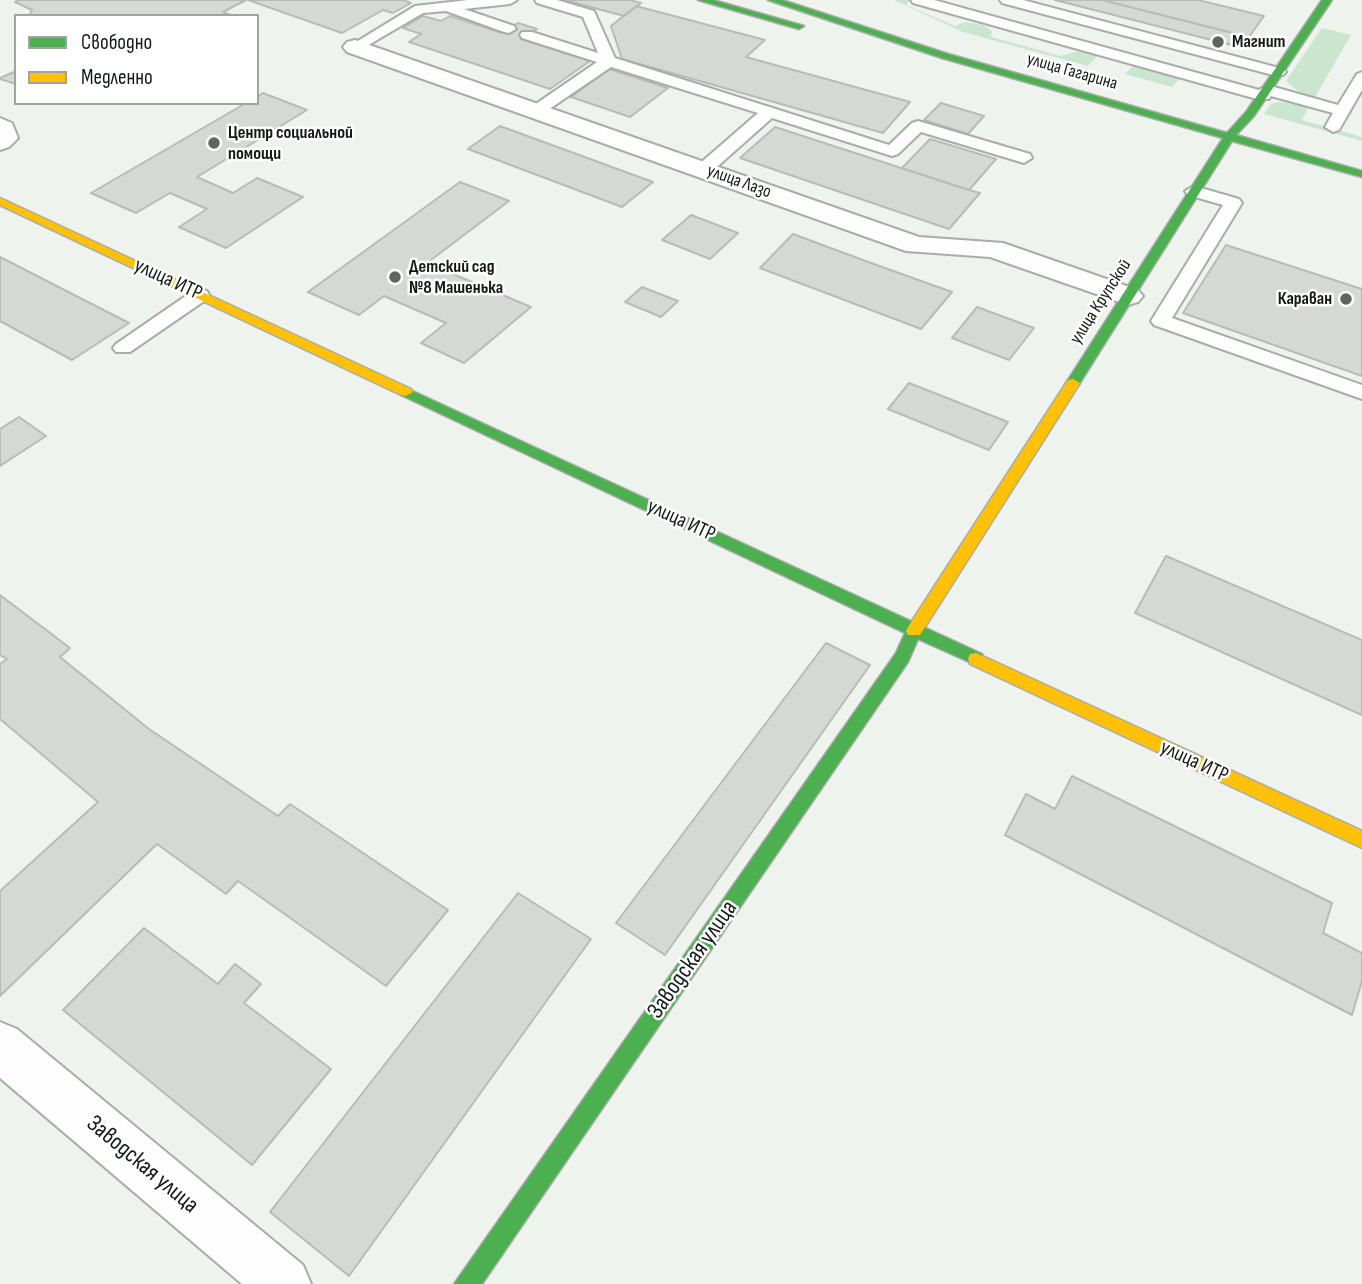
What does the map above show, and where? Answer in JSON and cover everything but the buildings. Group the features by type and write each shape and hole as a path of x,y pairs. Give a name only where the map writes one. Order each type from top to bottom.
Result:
{"street":[{"path":"703,0 824,32 945,56"},
{"name":"улица Гагарина","path":"773,0 945,56 1362,174"},
{"name":"улица Крупской","path":"914,631 1194,191 1230,136 1265,93 1327,0"},
{"path":"869,13 945,56"},
{"name":"улица Лазо","path":"355,47 916,245 993,249 1128,296"},
{"path":"0,126 5,138 0,142"},
{"name":"улица ИТР","path":"0,201 1362,840"},
{"name":"Заводская улица","path":"466,1284 894,668 914,631"},
{"name":"Заводская улица","path":"0,1046 284,1284"}],"lane":[{"path":"355,47 420,9 510,0"},
{"path":"542,0 589,14 609,61"},
{"path":"918,0 1342,111"},
{"path":"1007,0 1278,72"},
{"path":"446,7 509,29"},
{"path":"527,35 892,151 918,126 1024,158"},
{"path":"536,111 609,61"},
{"path":"1333,127 1362,77"},
{"path":"728,99 732,145"},
{"path":"703,170 769,112"},
{"path":"1194,191 1233,203 1161,321 1362,392"},
{"path":"123,348 200,295"}],"green space":[{"path":"894,0 910,0 906,5 955,26 965,22 983,25 992,31 991,37 1061,56 1083,50 1099,54 1088,66 963,32"},
{"path":"1322,28 1351,35 1315,97 1299,92 1286,81"},
{"path":"1134,65 1180,78 1172,87 1125,74"},
{"path":"1280,102 1309,106 1302,120 1362,137 1362,141 1264,114 1271,104"}],"traffic: fast":[{"path":"703,0 799,26"},
{"path":"773,0 945,56 1362,174"},
{"path":"1073,383 1230,136 1250,114 1327,0"},
{"path":"406,392 976,659"},
{"path":"465,1284 474,1276 902,657 914,631"}],"traffic: slow":[{"path":"0,201 406,392"},
{"path":"914,631 1073,383"},
{"path":"976,659 1362,840"}],"place":[{"name":"Магнит","path":"1218,42"},
{"name":"Центр социальной помощи","path":"214,143"},
{"name":"Детский сад №8 Машенька","path":"395,277"},
{"name":"Караван","path":"1346,299"}]}
